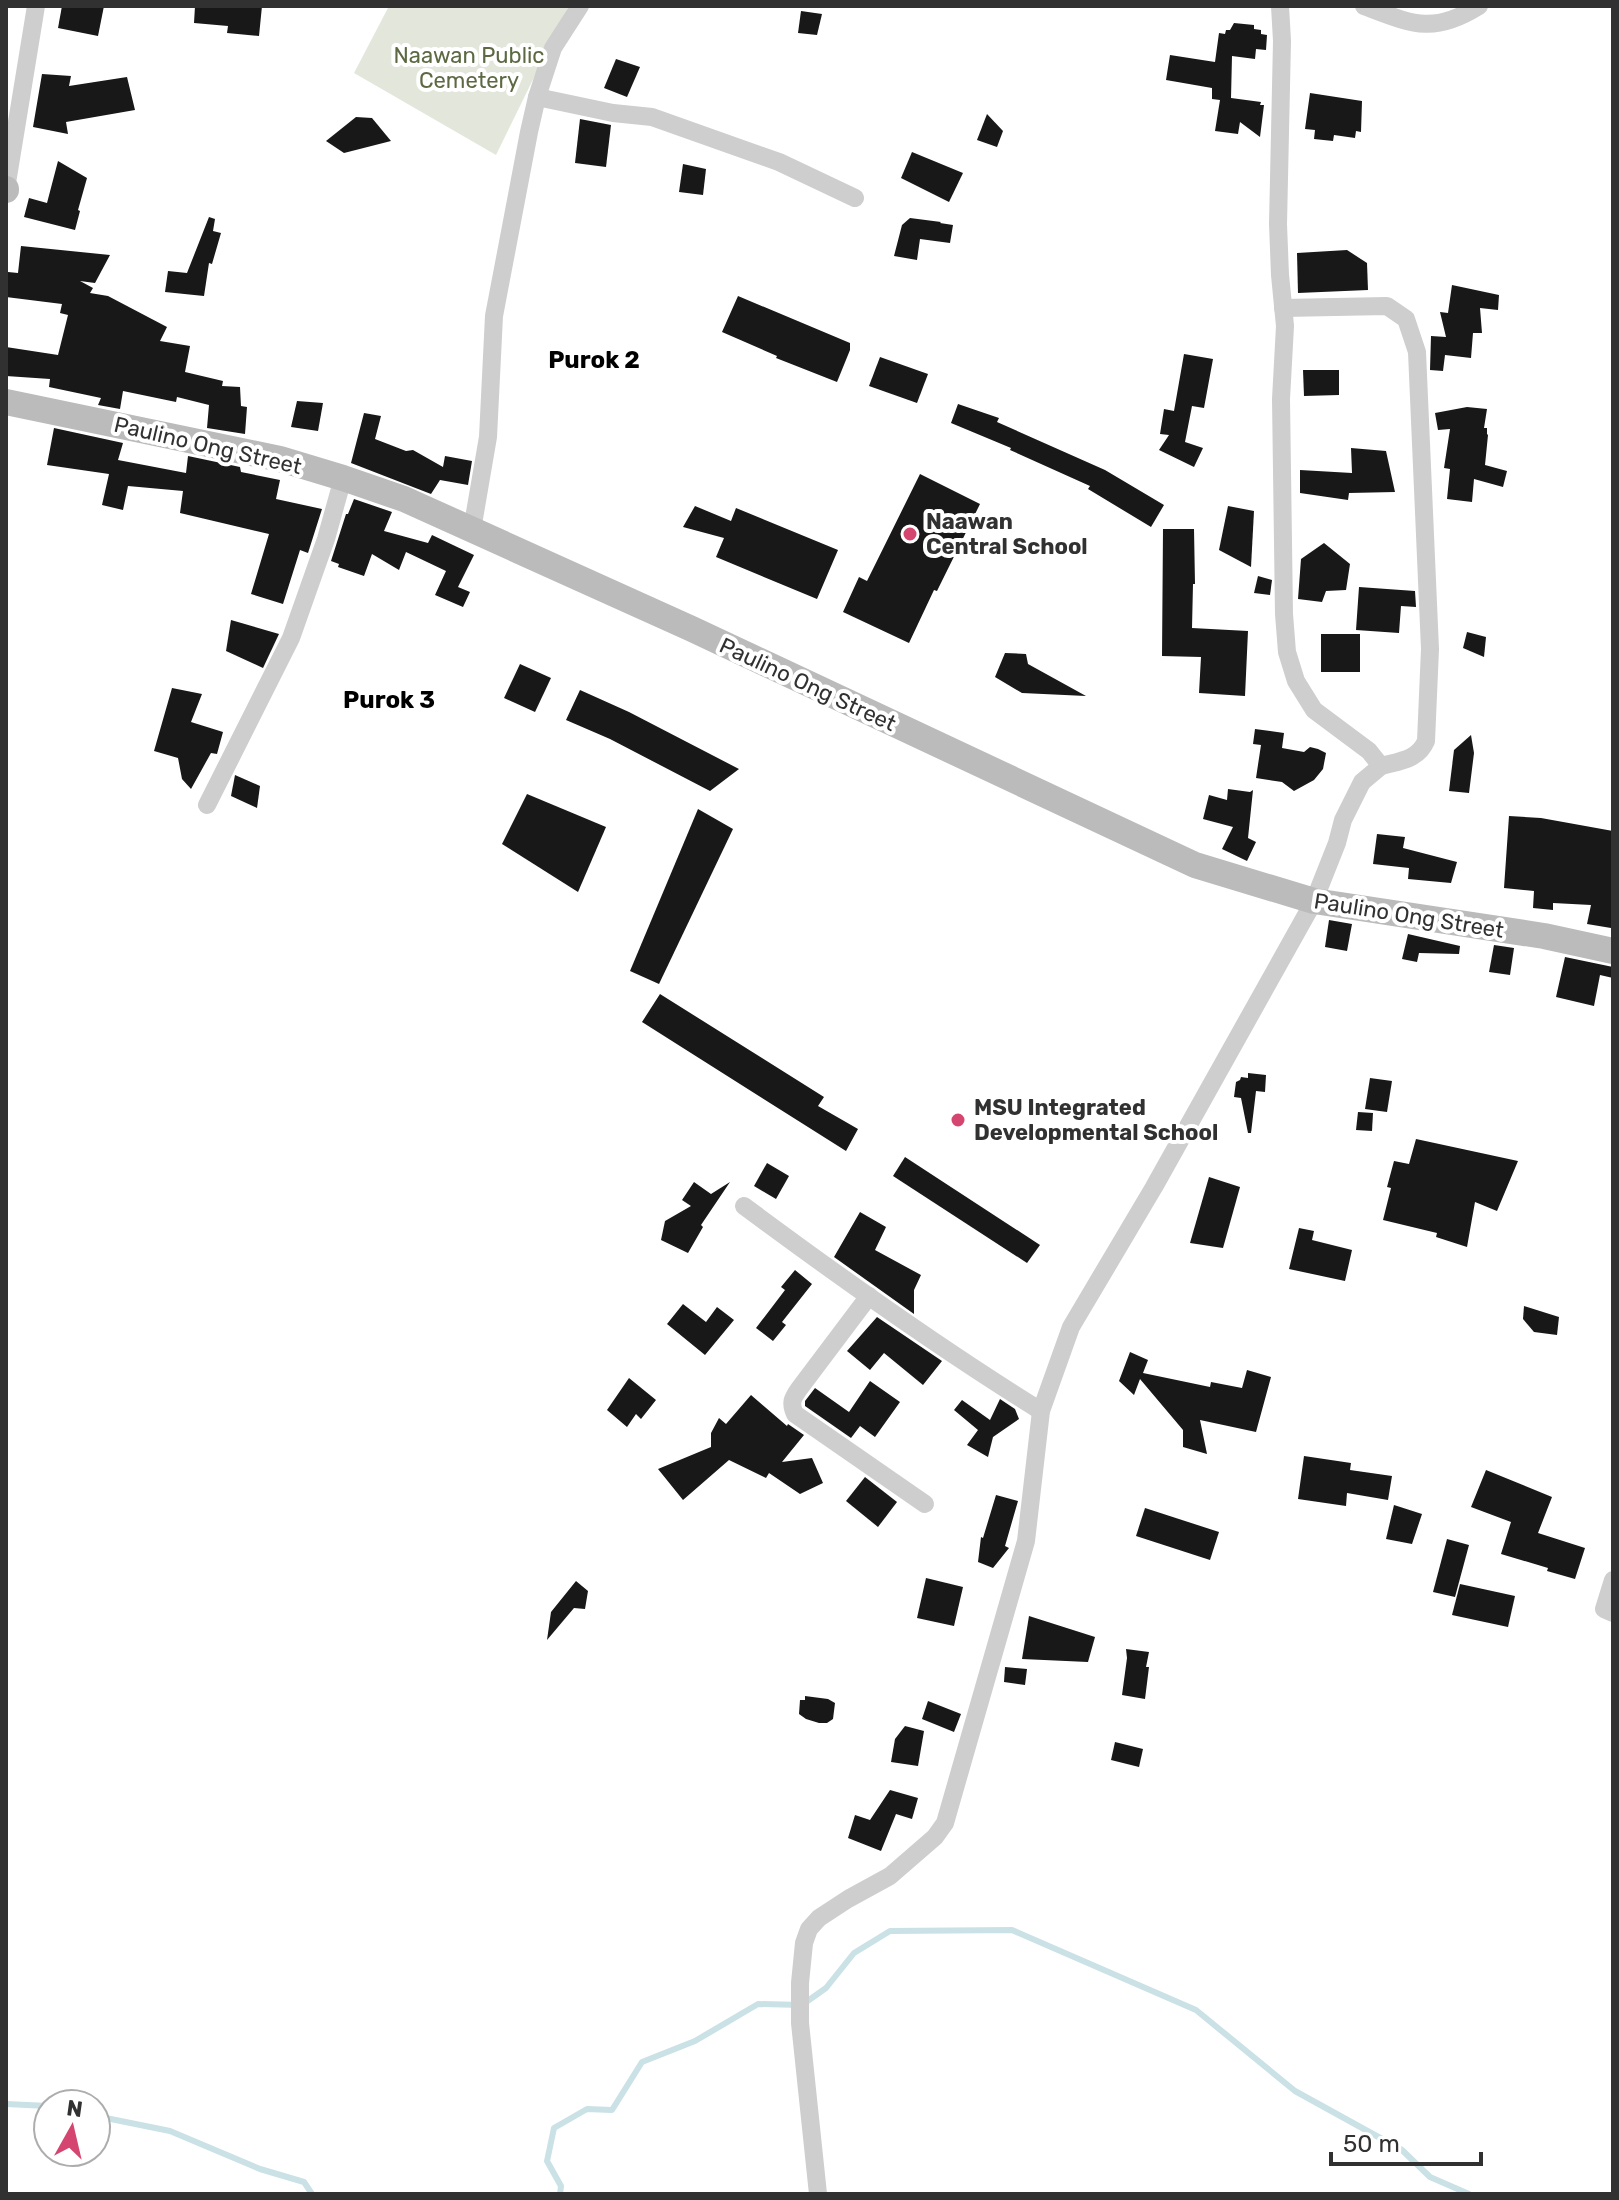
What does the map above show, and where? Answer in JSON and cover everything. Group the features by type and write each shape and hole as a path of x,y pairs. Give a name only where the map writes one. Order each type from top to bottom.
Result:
{"street":[{"path":"6,189 36,6"},
{"path":"472,530 488,437 494,316 519,179 537,97 553,48 580,6"},
{"path":"1280,6 1278,224 1285,346 1281,399 1287,652 1296,681 1314,710 1369,751 1381,766"},
{"path":"1364,6 1415,23 1435,25 1479,6"},
{"path":"537,97 613,113 652,117 779,162 855,198"},
{"path":"818,2194 800,2023 800,1983 804,1943 809,1929 819,1918 848,1899 890,1876 935,1837 945,1823 1026,1541 1041,1411 1071,1327 1154,1187 1314,901 1362,782 1381,766 1412,757 1421,751 1426,741 1430,649 1417,352 1406,319 1387,306 1283,308"},
{"name":"Paulino Ong Street","path":"6,402 280,459 404,499 705,635 1195,865 1314,901 1544,936 1613,951"},
{"path":"207,805 291,638 326,539 343,478"},
{"path":"744,1206 869,1296 1041,1411"},
{"path":"869,1296 799,1389 791,1405 795,1414 925,1504"},
{"path":"1613,1580 1604,1609 1613,1613"}],"green space":[{"name":"Naawan Public Cemetery","path":"389,6 569,6 496,155 354,73"}],"building":[{"path":"62,6 104,6 98,36 58,28"},
{"path":"195,6 262,6 259,36 227,33 228,26 194,23"},
{"path":"801,11 822,14 817,35 798,33"},
{"path":"1234,23 1254,25 1254,29 1267,35 1266,50 1256,49 1255,59 1232,56 1231,98 1264,105 1260,137 1240,122 1238,134 1215,131 1220,100 1212,99 1212,88 1166,80 1170,55 1215,62 1219,33 1225,34"},
{"path":"616,59 640,67 627,97 604,88"},
{"path":"42,74 71,76 69,86 127,77 135,110 66,122 68,134 33,127"},
{"path":"1310,93 1362,101 1361,132 1356,131 1355,138 1334,135 1333,141 1314,139 1315,130 1305,129"},
{"path":"987,114 1003,131 997,147 977,140"},
{"path":"356,117 372,118 391,141 344,153 326,141"},
{"path":"580,119 611,125 606,167 575,163"},
{"path":"912,152 963,173 949,202 901,178"},
{"path":"58,161 87,178 75,230 24,217 29,198 47,203"},
{"path":"683,164 706,169 703,195 679,192"},
{"path":"209,217 215,219 213,231 221,233 212,264 209,263 204,296 165,292 168,271 187,273"},
{"path":"910,218 953,225 950,243 920,239 917,260 894,256 902,225"},
{"path":"21,246 110,255 95,283 80,281 93,288 90,293 108,296 167,327 160,341 190,346 185,372 223,381 222,386 240,387 241,406 247,407 245,434 207,428 209,405 177,397 176,402 123,391 120,409 98,405 101,398 49,387 50,379 6,376 6,347 58,355 68,315 60,313 62,304 6,297 8,272 18,273"},
{"path":"1347,250 1367,263 1368,290 1298,293 1297,253"},
{"path":"1452,285 1499,295 1498,310 1480,308 1482,333 1473,333 1471,358 1445,355 1443,371 1430,370 1431,336 1446,337 1440,312 1448,313"},
{"path":"738,296 850,343 837,382 722,332"},
{"path":"1184,354 1213,359 1204,408 1192,406 1185,442 1203,448 1194,467 1159,450 1169,435 1160,434 1164,409 1174,411"},
{"path":"880,357 928,374 917,403 869,386"},
{"path":"1303,370 1339,370 1339,395 1304,396"},
{"path":"297,401 323,403 318,431 291,427"},
{"path":"958,404 999,418 997,422 1105,470 1164,505 1151,527 1088,489 1090,486 951,423"},
{"path":"1467,407 1487,409 1485,465 1507,471 1503,487 1474,479 1472,502 1447,499 1450,469 1444,468 1450,429 1438,430 1435,413"},
{"path":"364,413 381,416 375,439 406,451 413,450 443,467 445,456 472,461 468,485 440,480 431,494 351,463"},
{"path":"54,428 123,443 118,460 186,473 188,456 240,467 241,472 280,480 276,499 322,509 308,553 300,550 283,604 251,594 269,534 180,513 183,491 128,486 123,510 102,505 109,474 47,465"},
{"path":"1351,448 1386,451 1395,492 1349,493 1348,500 1300,493 1300,470 1352,473"},
{"path":"920,474 980,504 909,643 843,612 859,577 867,581"},
{"path":"354,499 392,512 384,531 428,543 432,535 474,555 458,587 470,592 463,607 435,595 446,571 406,552 399,570 372,554 364,576 338,567 339,564 331,561"},
{"path":"695,506 731,521 736,508 838,550 817,599 716,557 724,538 683,527"},
{"path":"1228,506 1254,511 1251,567 1219,550"},
{"path":"1163,529 1194,529 1192,628 1248,631 1245,696 1199,693 1201,657 1162,656"},
{"path":"1324,543 1350,564 1346,590 1326,591 1322,602 1298,599 1301,559"},
{"path":"1258,576 1272,580 1270,595 1254,593"},
{"path":"1359,587 1415,591 1416,607 1401,606 1399,633 1356,630"},
{"path":"231,620 279,634 263,668 226,651"},
{"path":"1467,632 1486,637 1484,657 1463,648"},
{"path":"1321,634 1360,634 1360,672 1321,672"},
{"path":"1005,653 1026,654 1028,664 1086,696 1022,693 995,677"},
{"path":"520,664 551,678 535,712 504,698"},
{"path":"172,688 202,694 191,722 223,732 217,754 211,753 191,789 182,779 178,758 154,751"},
{"path":"580,690 739,769 710,791 610,739 566,720"},
{"path":"1255,729 1284,733 1282,748 1304,752 1310,747 1326,753 1323,769 1314,780 1294,791 1282,782 1256,778 1261,745 1253,744"},
{"path":"1471,735 1474,753 1469,793 1449,791 1454,750"},
{"path":"235,775 260,786 257,808 231,796"},
{"path":"1228,789 1253,790 1248,838 1256,842 1247,861 1222,849 1233,827 1203,819 1209,795 1227,800"},
{"path":"527,794 606,827 578,892 502,844"},
{"path":"698,809 733,829 659,984 630,971"},
{"path":"1509,816 1541,818 1613,831 1611,928 1587,924 1591,905 1553,903 1553,910 1533,908 1534,891 1504,888"},
{"path":"1377,834 1405,837 1403,848 1457,862 1451,883 1408,879 1409,868 1373,864"},
{"path":"1329,920 1352,924 1347,951 1325,947"},
{"path":"1408,934 1460,946 1459,954 1419,953 1417,962 1402,959"},
{"path":"1494,945 1514,948 1510,975 1489,972"},
{"path":"1565,957 1613,967 1613,978 1600,975 1594,1006 1556,997"},
{"path":"660,994 824,1097 818,1106 858,1129 846,1151 642,1022"},
{"path":"1248,1073 1266,1075 1265,1092 1256,1091 1251,1133 1248,1133 1241,1098 1234,1097 1236,1082 1241,1077 1248,1078"},
{"path":"1370,1078 1392,1081 1387,1112 1365,1109"},
{"path":"1358,1112 1373,1113 1372,1131 1356,1130"},
{"path":"1416,1139 1518,1161 1497,1211 1475,1202 1467,1247 1436,1237 1437,1233 1383,1220 1394,1161 1409,1164"},
{"path":"905,1157 1040,1245 1027,1263 893,1176"},
{"path":"767,1163 789,1176 776,1199 754,1186"},
{"path":"1209,1177 1240,1187 1223,1248 1190,1243"},
{"path":"694,1182 711,1194 730,1182 701,1225 703,1227 688,1253 661,1240 665,1221 691,1206 682,1200"},
{"path":"860,1212 886,1227 875,1250 921,1275 914,1290 914,1314 834,1257"},
{"path":"1299,1228 1314,1231 1312,1240 1352,1250 1345,1281 1289,1269"},
{"path":"795,1270 812,1284 782,1322 786,1325 773,1341 756,1328 785,1290 781,1287"},
{"path":"683,1304 706,1322 717,1307 734,1320 705,1355 667,1324"},
{"path":"1524,1306 1559,1317 1557,1335 1534,1332 1523,1319"},
{"path":"877,1317 942,1361 923,1385 884,1353 870,1370 847,1351"},
{"path":"1130,1352 1148,1360 1143,1373 1210,1387 1211,1382 1242,1388 1247,1370 1271,1377 1256,1432 1200,1420 1207,1454 1183,1447 1183,1430 1140,1379 1134,1395 1119,1381"},
{"path":"629,1378 656,1400 641,1419 636,1414 627,1427 607,1410"},
{"path":"870,1381 900,1402 875,1437 860,1426 851,1438 805,1406 805,1401 815,1388 849,1412"},
{"path":"751,1395 787,1426 804,1435 782,1462 812,1458 823,1483 800,1494 769,1473 766,1478 729,1460 683,1500 658,1469 711,1447 711,1433 719,1418 726,1424"},
{"path":"1000,1399 1015,1409 1019,1419 993,1437 988,1457 967,1445 978,1430 954,1410 962,1400 990,1420"},
{"path":"1304,1456 1351,1463 1350,1470 1392,1476 1388,1500 1347,1493 1346,1506 1298,1499"},
{"path":"1486,1470 1552,1497 1538,1533 1585,1548 1575,1579 1501,1554 1511,1522 1471,1507"},
{"path":"865,1477 897,1502 878,1527 846,1501"},
{"path":"996,1495 1018,1501 1005,1546 1009,1548 993,1568 978,1562 981,1537"},
{"path":"1394,1505 1422,1514 1412,1544 1386,1539"},
{"path":"1145,1508 1219,1532 1210,1560 1136,1536"},
{"path":"1447,1539 1469,1545 1455,1597 1433,1592"},
{"path":"926,1578 963,1587 954,1626 917,1618"},
{"path":"576,1581 588,1591 585,1609 574,1608 547,1640 551,1612"},
{"path":"1460,1584 1515,1596 1508,1627 1452,1615"},
{"path":"1029,1616 1095,1637 1088,1662 1022,1659"},
{"path":"1126,1649 1149,1652 1145,1699 1122,1695"},
{"path":"1005,1667 1027,1669 1025,1685 1004,1682"},
{"path":"805,1696 835,1703 833,1719 819,1723 799,1714 800,1700 805,1700"},
{"path":"928,1701 961,1714 954,1732 922,1719"},
{"path":"905,1726 924,1731 918,1766 891,1762 895,1739"},
{"path":"1115,1742 1143,1749 1139,1767 1111,1760"},
{"path":"890,1790 918,1798 912,1819 896,1814 881,1851 848,1838 855,1815 870,1820"}],"waterway":[{"path":"560,2194 561,2186 547,2161 554,2128 587,2109 612,2110 642,2062 695,2041 758,2004 802,2005 826,1988 854,1953 890,1931 1012,1930 1196,2010 1295,2091 1402,2150 1430,2177 1469,2194"},
{"path":"6,2104 32,2105"},
{"path":"112,2119 170,2131 260,2169 304,2182 312,2194"}],"place":[{"name":"Naawan Central School","path":"910,534"},
{"name":"MSU Integrated Developmental School","path":"958,1120"}],"district":[{"name":"Purok 2","path":"594,360"},
{"name":"Purok 3","path":"389,700"}]}
